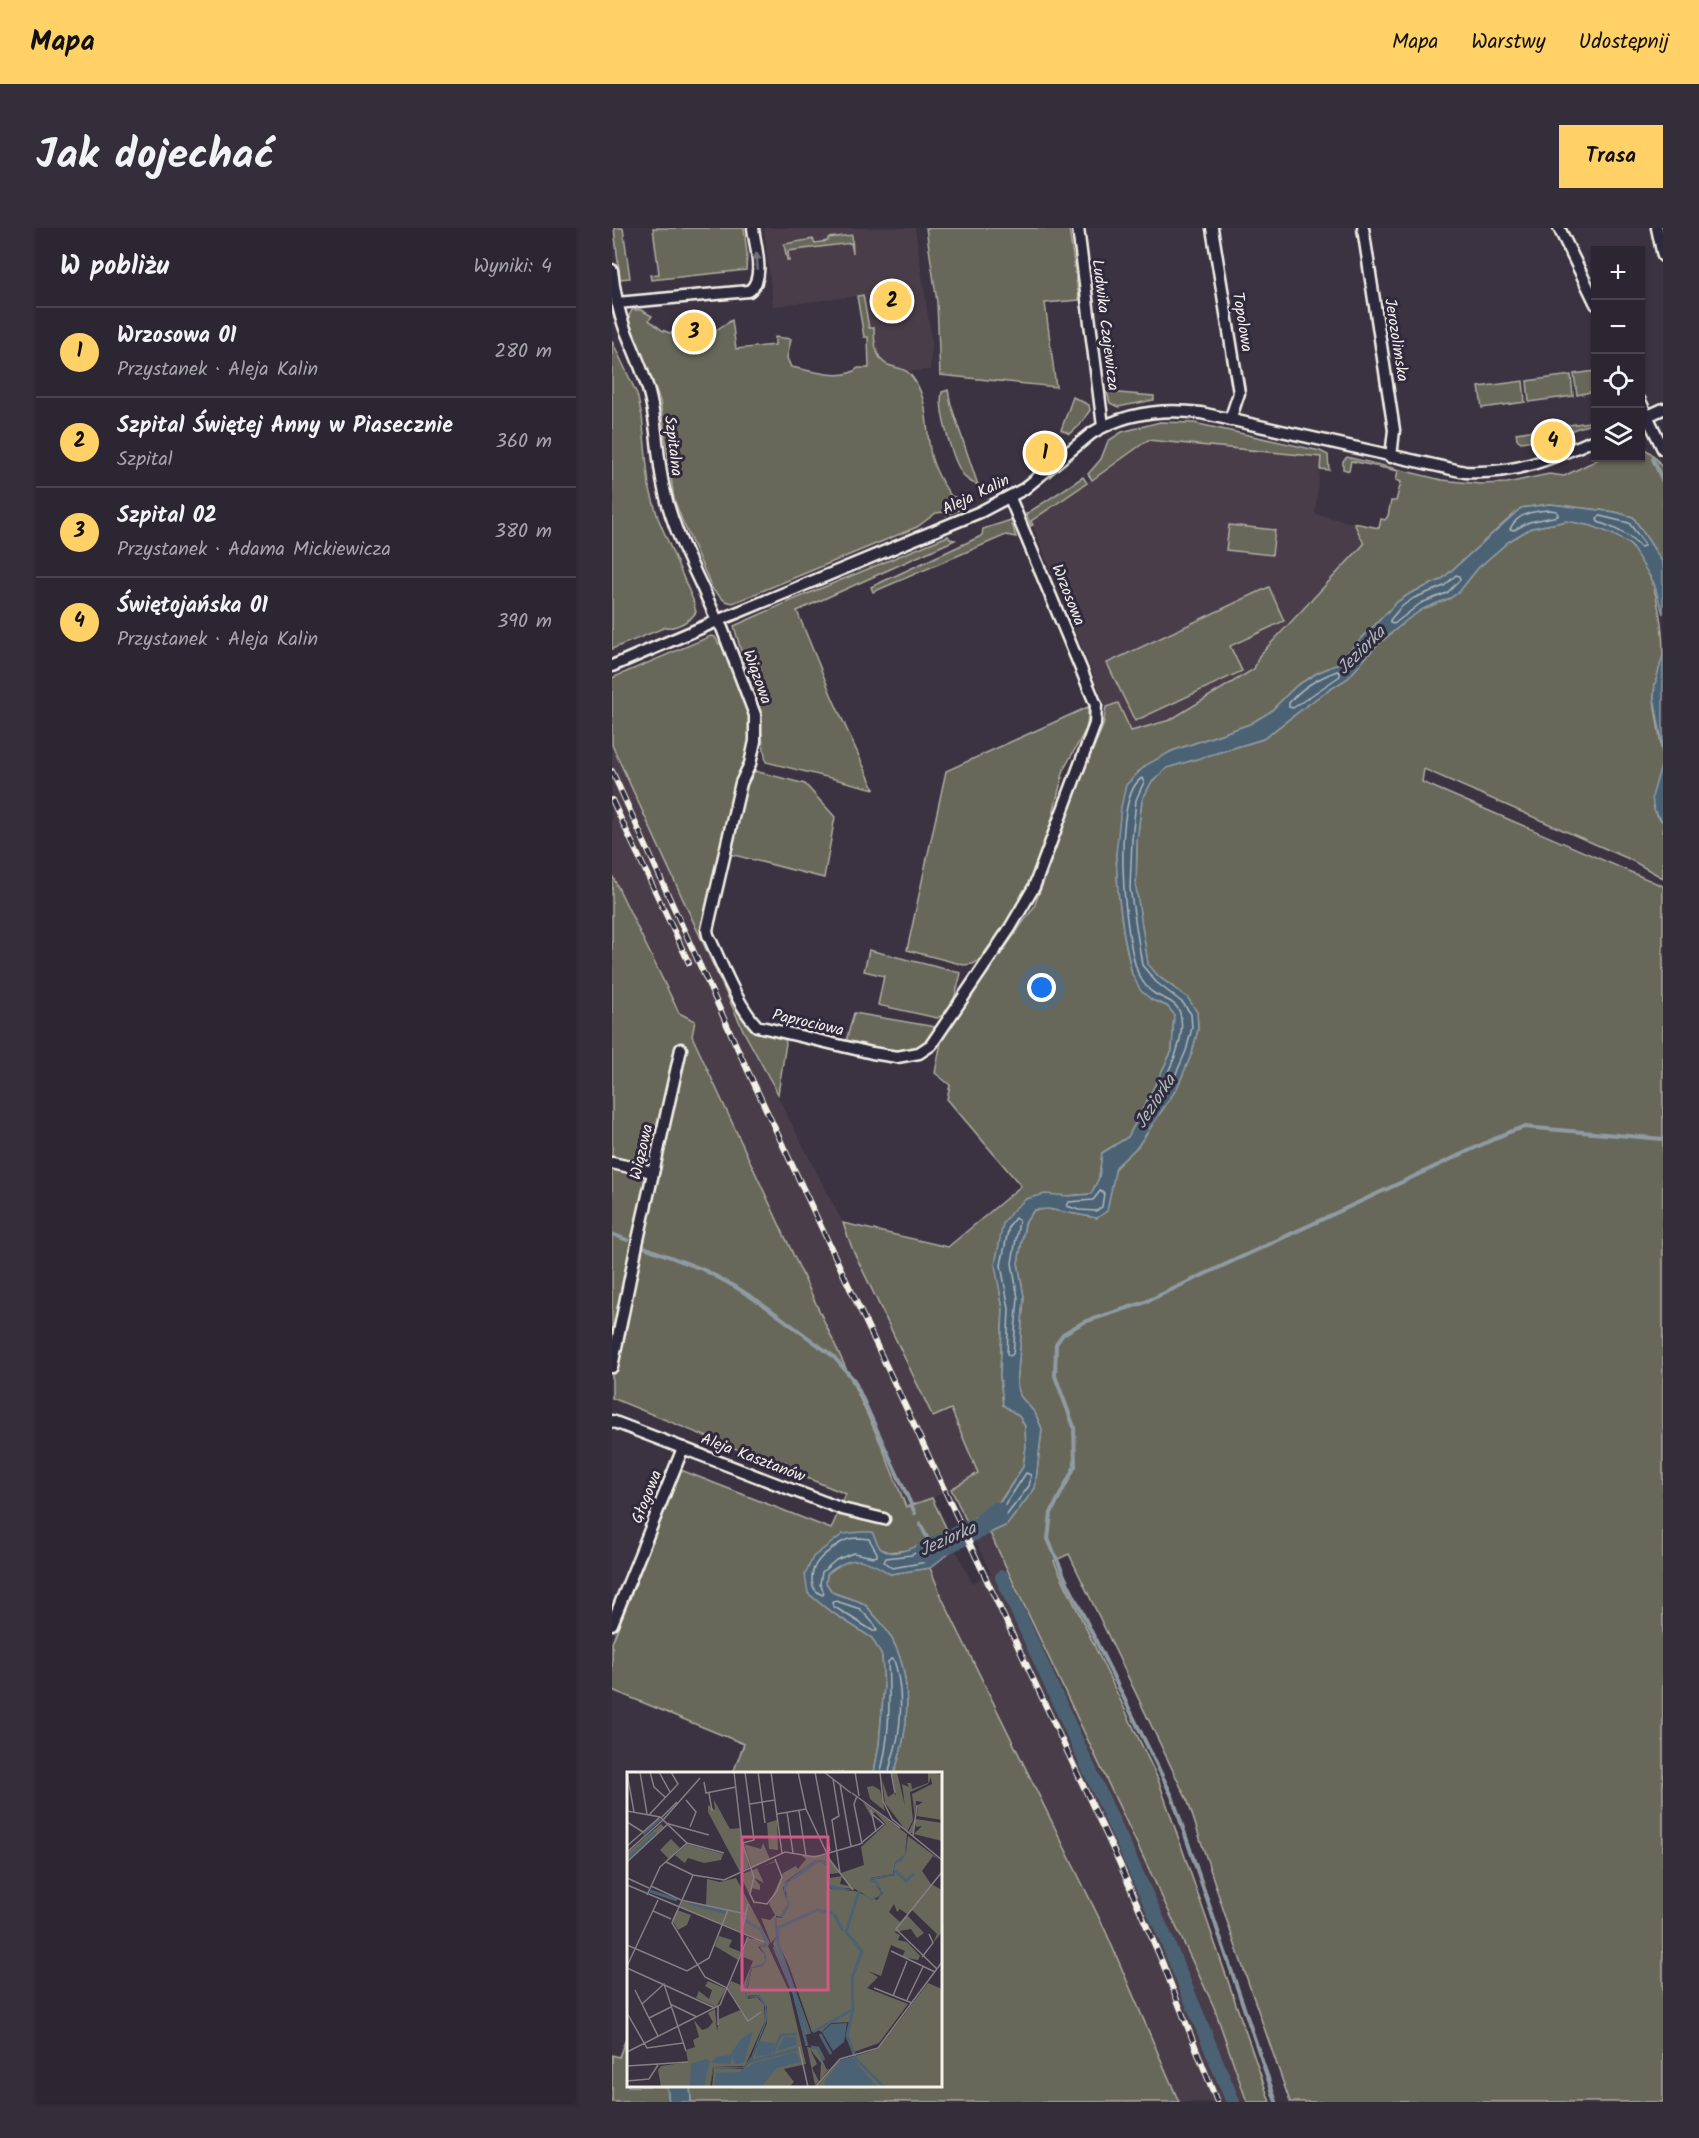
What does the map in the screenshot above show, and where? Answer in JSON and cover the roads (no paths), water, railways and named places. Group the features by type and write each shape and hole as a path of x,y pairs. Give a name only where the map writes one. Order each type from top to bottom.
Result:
{"street":[{"path":"617,303 743,292 756,283 758,269 753,228"},
{"name":"Ludwika Czajewicza","path":"1078,228 1103,426"},
{"name":"Topolowa","path":"1212,228 1239,393 1230,420"},
{"name":"Jerozolimska","path":"1363,228 1394,430 1391,457"},
{"path":"1559,228 1594,300"},
{"path":"1657,228 1663,256"},
{"name":"Szpitalna","path":"612,270 617,303 648,387 657,431 663,488 670,514 679,539 717,621"},
{"path":"1645,417 1663,409"},
{"name":"Aleja Kalin","path":"612,666 1010,498 1038,479 1103,426 1132,415 1168,411 1201,413 1465,472 1502,472 1530,467 1591,441"},
{"path":"1645,419 1663,449"},
{"name":"Wrzosowa","path":"897,1057 919,1053 931,1045 1010,928 1034,887 1095,724 1096,705 1010,498"},
{"name":"Wiązowa","path":"709,921 741,783 750,764 755,741 755,715 722,628 717,621"},
{"name":"Paprociowa","path":"709,921 707,930 711,943 745,1010 757,1026 860,1051 897,1057"},
{"name":"Wiązowa","path":"612,1367 681,1049"},
{"path":"612,1163 653,1172"},
{"name":"Aleja Kasztanów","path":"612,1421 842,1509 884,1519"},
{"name":"Głogowa","path":"612,1624 683,1448"}],"water":[{"path":"1550,504 1615,512 1633,517 1663,563 1663,614 1654,583 1630,544 1592,526 1567,521 1531,528 1509,541 1478,568 1459,592 1423,609 1408,619 1375,647 1348,678 1318,697 1263,739 1167,768 1151,783 1142,800 1137,840 1136,888 1148,964 1159,977 1188,998 1197,1012 1198,1029 1192,1053 1177,1088 1138,1146 1116,1167 1107,1211 1097,1218 1048,1209 1034,1210 1025,1223 1018,1263 1024,1297 1017,1384 1020,1396 1035,1413 1042,1429 1035,1488 1007,1525 975,1540 967,1522 1001,1501 1023,1467 1026,1447 1025,1426 1019,1416 1003,1405 1000,1375 1003,1309 995,1265 1003,1223 1026,1199 1045,1194 1069,1196 1091,1194 1099,1178 1102,1153 1128,1137 1172,1051 1174,1014 1167,1006 1152,1000 1141,991 1132,974 1124,936 1116,854 1126,785 1146,765 1172,751 1250,724 1270,712 1296,686 1336,665 1397,602 1441,580 1521,508"},
{"path":"1663,655 1663,822 1654,810 1652,797 1662,762 1661,736 1654,697"},
{"path":"872,1532 881,1549 895,1552 914,1547 948,1532 955,1548 930,1568 890,1574 873,1564 858,1560 844,1563 827,1574 826,1583 832,1592 866,1605 888,1632 897,1651 906,1691 906,1712 900,1754 894,1772 874,1772 884,1687 882,1656 872,1638 827,1609 808,1593 805,1575 813,1557 843,1534"},
{"path":"667,2087 690,2087 691,2102 669,2102"}],"waterway":[{"path":"1653,459 1663,482"},
{"path":"1276,2102 1172,1796 1048,1539 1051,1513 1075,1466 1074,1427 1055,1376 1056,1344 1063,1334 1084,1322 1143,1303 1509,1132 1524,1127 1663,1139"},
{"path":"612,1234 627,1240"},
{"path":"644,1247 702,1269 734,1286 764,1305 833,1356 854,1380 915,1513"},
{"name":"Jeziorka","path":"926,1552 980,1527 996,1513"},
{"path":"920,1523 930,1544"},
{"path":"1002,1577 1164,1934 1233,2102"}],"railway":[{"path":"612,771 741,1056 1119,1862 1163,1964 1217,2102"},
{"path":"612,800 689,963"}],"place":[{"name":"Szpital Świętej Anny w Piasecznie","path":"892,301"},
{"name":"Szpital 02","path":"694,332"},
{"name":"Świętojańska 01","path":"1553,441"},
{"name":"Wrzosowa 01","path":"1045,453"}]}
